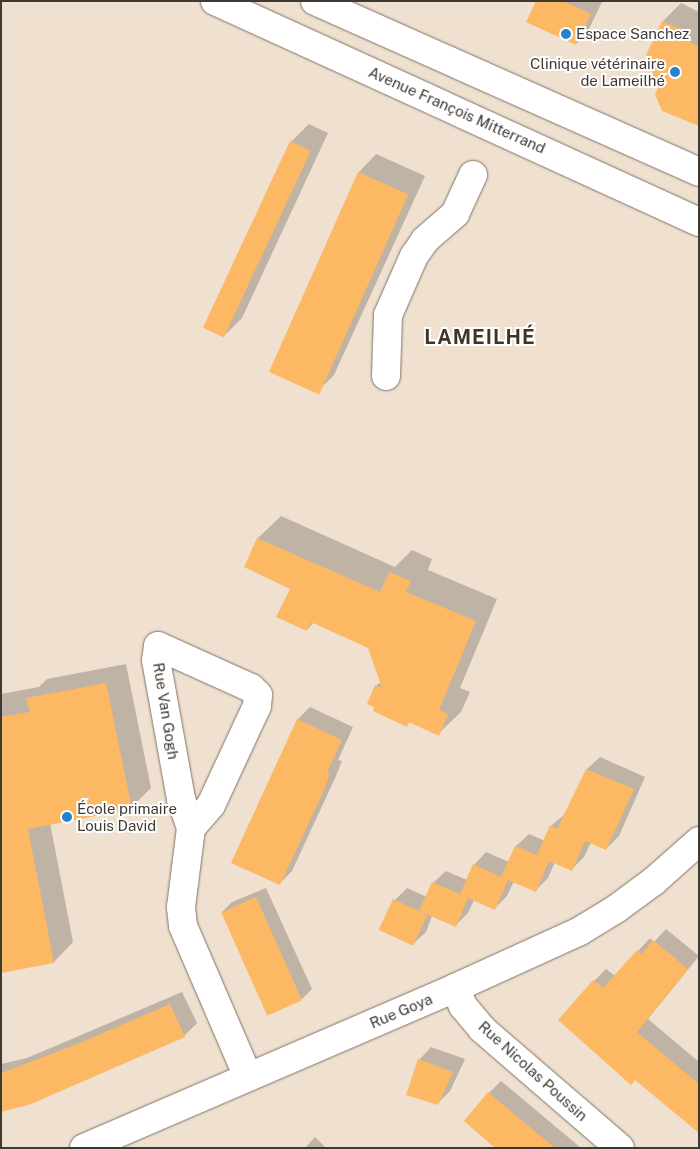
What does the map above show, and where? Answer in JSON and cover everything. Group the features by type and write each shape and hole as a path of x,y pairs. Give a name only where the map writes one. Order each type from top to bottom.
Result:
{"street":[{"name":"Avenue François Mitterrand","path":"215,1 699,222"},
{"path":"315,1 699,172"},
{"path":"386,376 388,315 414,256 432,233 455,214 473,175"},
{"name":"Rue Van Gogh","path":"191,828 211,804 257,706 258,696 251,688 158,646 156,660 176,771 181,798 191,828 181,907 183,926 248,1077"},
{"name":"Rue Goya","path":"84,1148 455,988 580,931 654,881 699,841"},
{"name":"Rue Nicolas Poussin","path":"455,988 463,1006 482,1029 620,1148"}],"building":[{"name":"Espace Sanchez","path":"536,1 563,1 591,14 576,45 526,22"},
{"name":"Clinique vétérinaire de Lameilhé","path":"662,21 688,32 690,42 699,47 699,126 662,111 655,94 658,88 646,55"},
{"path":"290,141 311,151 224,337 203,328"},
{"path":"358,172 408,194 319,394 269,372"},
{"path":"257,538 380,592 389,572 411,581 406,592 476,621 439,710 448,714 439,736 409,722 407,727 373,711 374,707 367,704 375,685 382,688 368,648 311,622 307,631 276,617 290,589 244,567"},
{"path":"106,683 132,809 28,829 54,963 1,973 1,717 30,712 26,698"},
{"path":"297,719 342,740 327,772 330,773 324,790 280,885 231,863"},
{"path":"586,769 634,789 606,850 585,841 572,871 549,861 536,892 501,877 515,846 537,855 550,825 557,829"},
{"path":"473,864 508,880 495,910 468,898 456,927 419,911 432,882 460,894"},
{"path":"256,897 302,1000 267,1016 221,912"},
{"path":"393,899 427,915 413,946 379,930"},
{"path":"653,940 688,969 637,1032 699,1084 699,1133 635,1080 631,1085 558,1020 593,980 603,988 637,950 642,954"},
{"path":"170,1004 185,1037 31,1104 1,1112 1,1073 80,1043"},
{"path":"418,1059 453,1072 438,1105 406,1095"},
{"path":"488,1092 555,1148 495,1148 464,1121"}],"place":[{"name":"Espace Sanchez","path":"566,34"},
{"name":"Clinique vétérinaire de Lameilhé","path":"675,72"},
{"name":"École primaire Louis David","path":"67,817"}],"district":[{"name":"LAMEILHÉ","path":"480,337"}]}
